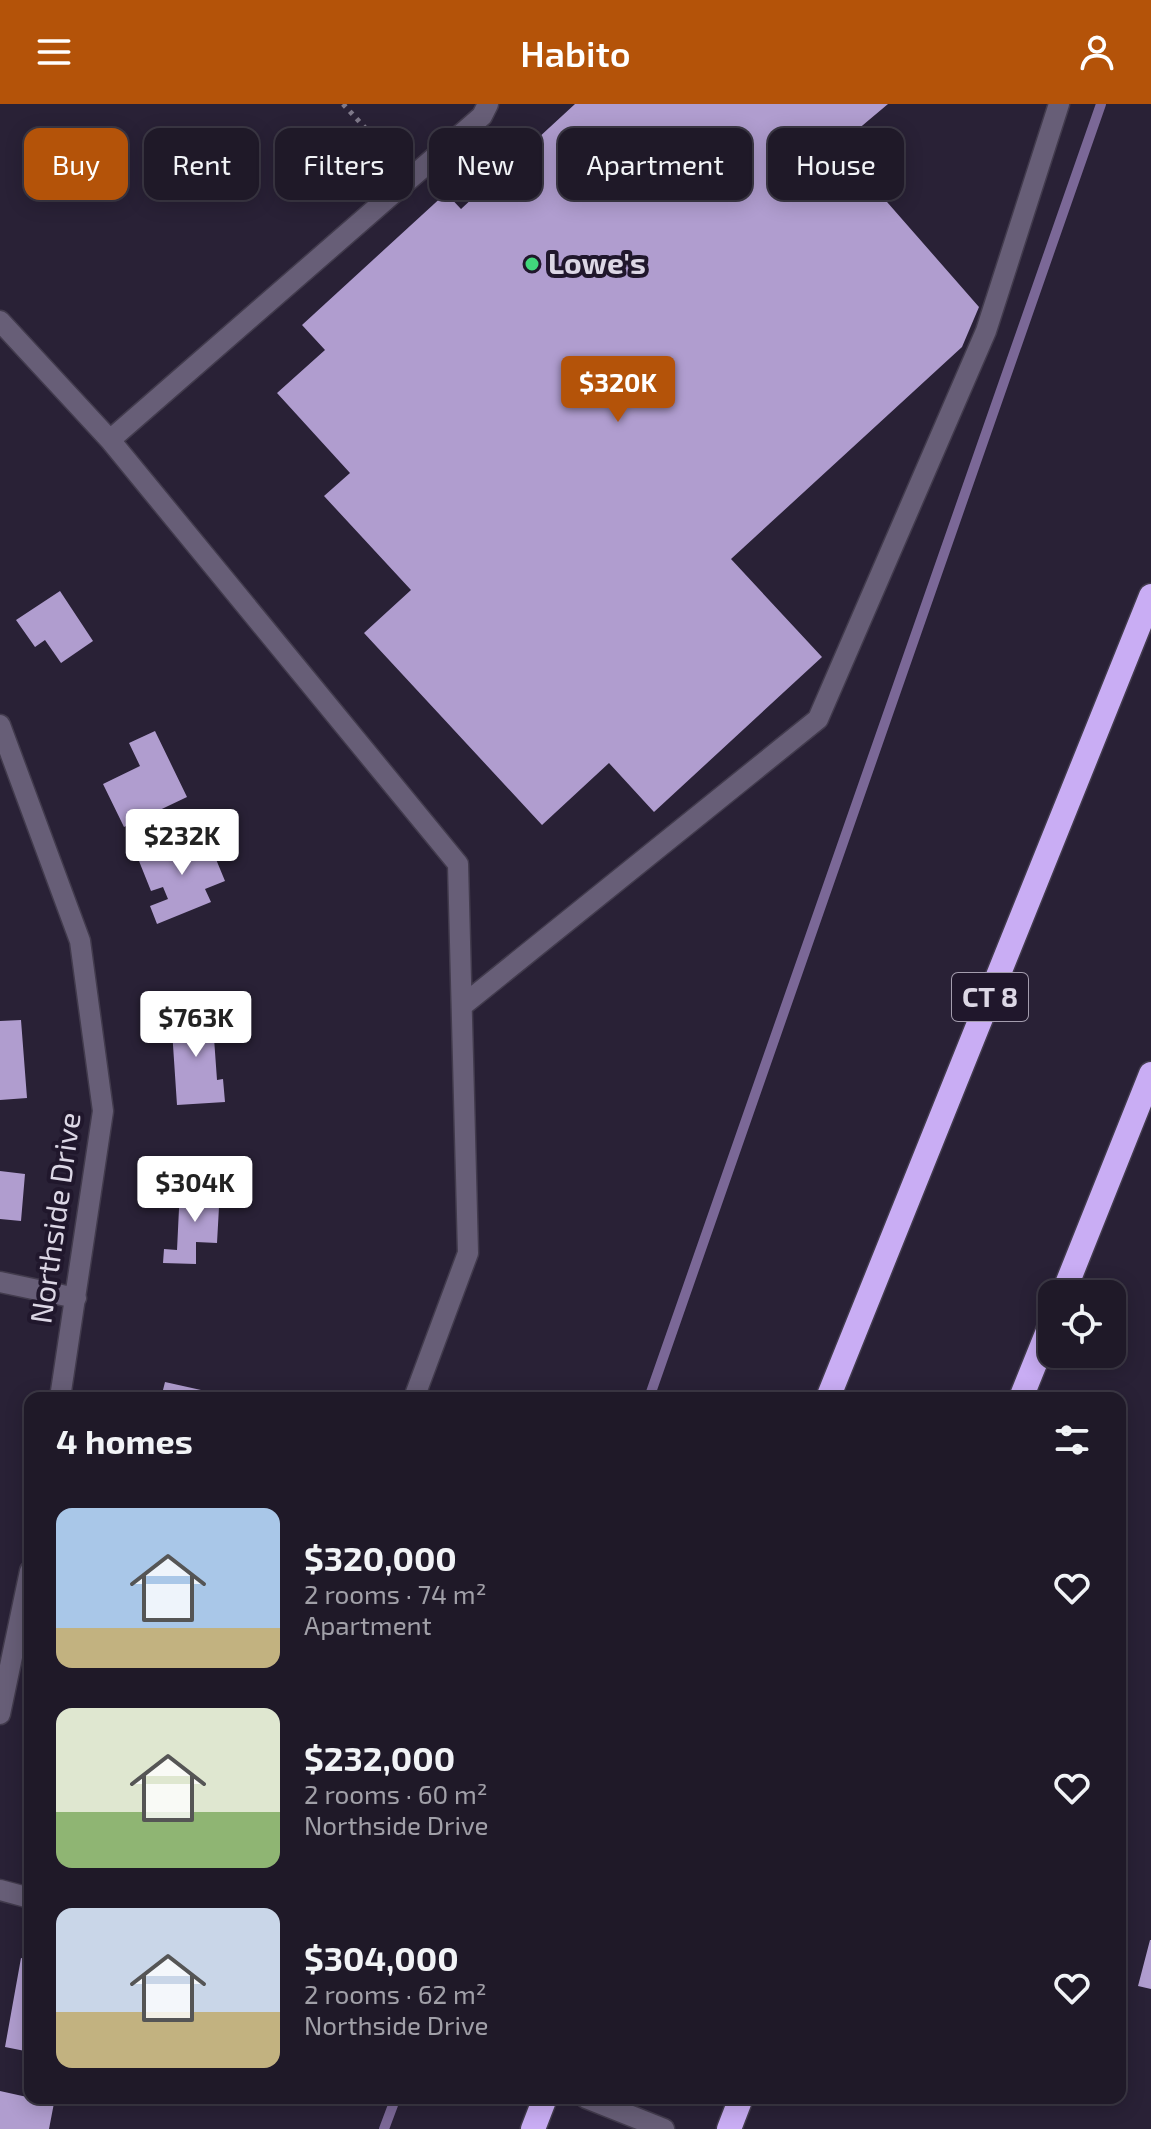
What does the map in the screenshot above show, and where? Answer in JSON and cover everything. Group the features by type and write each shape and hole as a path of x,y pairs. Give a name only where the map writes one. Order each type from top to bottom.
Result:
{"highway":[{"path":"1112,693 1151,577"},
{"name":"CT 8","path":"830,1392 1151,596"},
{"path":"1069,1280 1151,1074"},
{"path":"1023,1392 1038,1356"},
{"path":"729,2129 738,2104"}],"street":[{"path":"413,176 482,116 488,104"},
{"path":"462,1006 818,719 986,331 1059,104"},
{"path":"110,440 386,200"},
{"path":"0,321 110,440 458,864 468,1253 416,1392"},
{"name":"Northside Drive","path":"0,725 80,941 103,1111 61,1392"},
{"path":"0,1282 76,1298"},
{"path":"0,1714 24,1600"},
{"path":"0,1890 24,1896"},
{"path":"601,2104 664,2129"}],"path":[{"path":"343,104 365,128"}],"building":[{"path":"575,104 888,104 859,128 768,128 768,200 885,200 979,307 962,347 731,559 822,657 654,812 609,763 542,825 364,633 411,590 324,496 350,473 277,393 325,350 302,325 438,200 453,200 461,209 471,200 542,200 542,134"},
{"path":"60,591 93,641 61,663 45,640 35,647 16,620"},
{"path":"155,731 187,797 124,827 103,784 140,766 129,743"},
{"path":"206,835 225,881 205,889 211,902 157,924 150,906 168,899 163,887 151,891 139,861"},
{"path":"219,1013 220,1037 214,1038 217,1080 223,1079 225,1102 177,1105 171,1015"},
{"path":"21,1020 27,1098 0,1100 0,1021"},
{"path":"0,1171 25,1174 21,1221 0,1219"},
{"path":"180,1188 220,1189 217,1243 196,1242 196,1264 163,1263 164,1249 177,1250"},
{"path":"165,1382 210,1392 162,1392"},
{"path":"1151,1940 1151,1989 1138,1986"},
{"path":"21,1958 24,1959 24,2051 5,2047"},
{"path":"0,2091 24,2096 24,2104 54,2104 49,2129 0,2129"}],"waterway":[{"path":"651,1392 1101,104"},
{"path":"384,2129 393,2105"}],"place":[{"name":"Lowe's","path":"532,264"}]}
